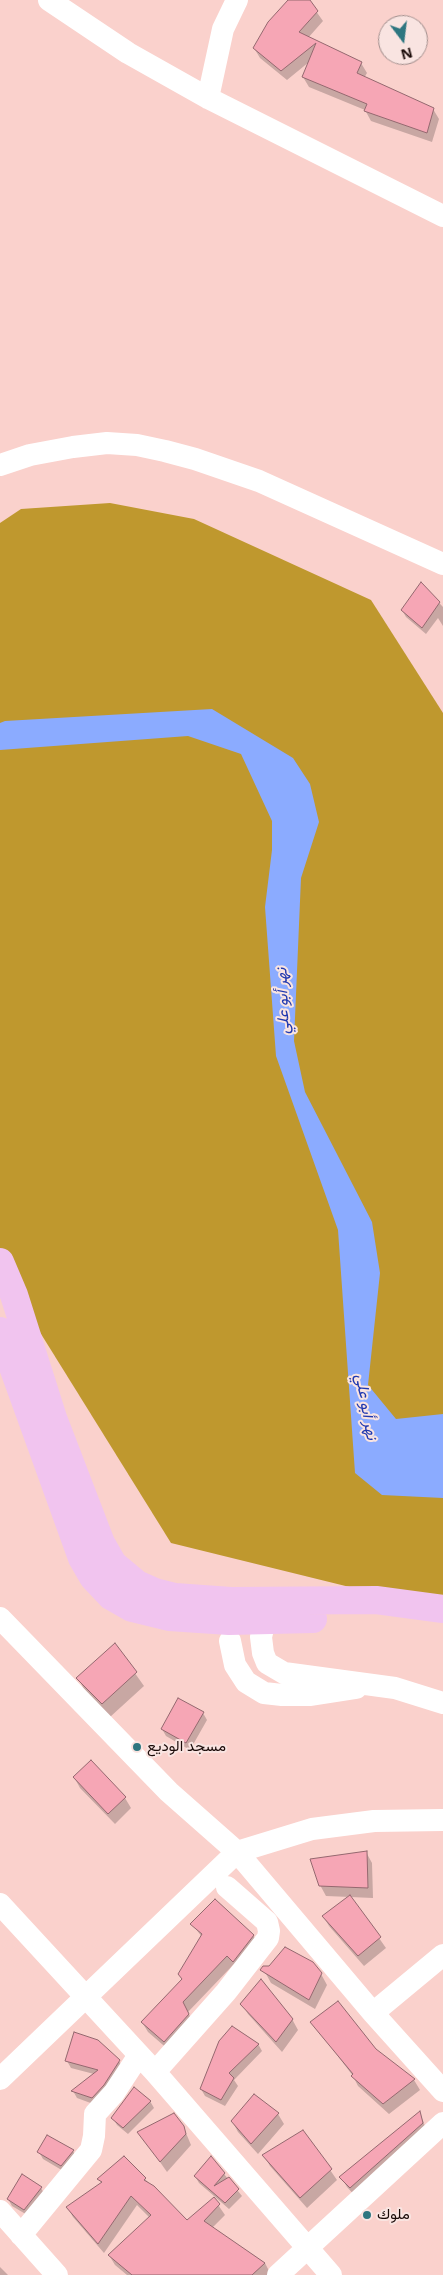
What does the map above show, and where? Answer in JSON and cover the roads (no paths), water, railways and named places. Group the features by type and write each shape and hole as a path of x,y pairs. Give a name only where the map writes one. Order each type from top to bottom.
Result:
{"main road":[{"path":"0,1262 14,1295 53,1418 101,1543 113,1564 137,1584 155,1592 230,1606 376,1600 443,1608"},
{"path":"0,1331 82,1558 93,1577 111,1596 132,1608 169,1617 229,1621 370,1618 443,1626"}],"street":[{"path":"49,0 128,52 208,98 443,216"},
{"path":"208,98 222,30 237,0"},
{"path":"0,466 30,455 107,443 137,445 165,451 259,481 443,564"},
{"path":"0,1618 169,1792 237,1852 373,2013 443,2091"},
{"path":"265,1620 261,1637 263,1653 267,1663 284,1673 395,1688 443,1702"},
{"path":"230,1641 235,1665 246,1682 264,1693 282,1695 320,1694 374,1685"},
{"path":"0,2078 237,1852 312,1829 328,1826 374,1821 443,1820"},
{"path":"155,2072 226,1992 268,1938 267,1922 227,1887"},
{"path":"0,1904 155,2072 331,2275"},
{"path":"373,2013 443,1955"},
{"path":"21,2235 91,2150 95,2114 114,2093 139,2055"},
{"path":"278,2275 443,2123"},
{"path":"0,2211 58,2275"}],"water":[{"name":"نهر أبو علي","path":"212,709 293,758 310,784 319,822 301,878 294,1041 305,1092 372,1222 380,1273 368,1385 396,1419 443,1414 443,1498 382,1495 355,1473 338,1230 276,1056 265,907 272,850 272,821 241,754 188,736 0,750 0,723 5,721"}],"place":[{"name":"مسجد الوديع","path":"137,1747"},
{"name":"ملوك","path":"367,2215"}]}
